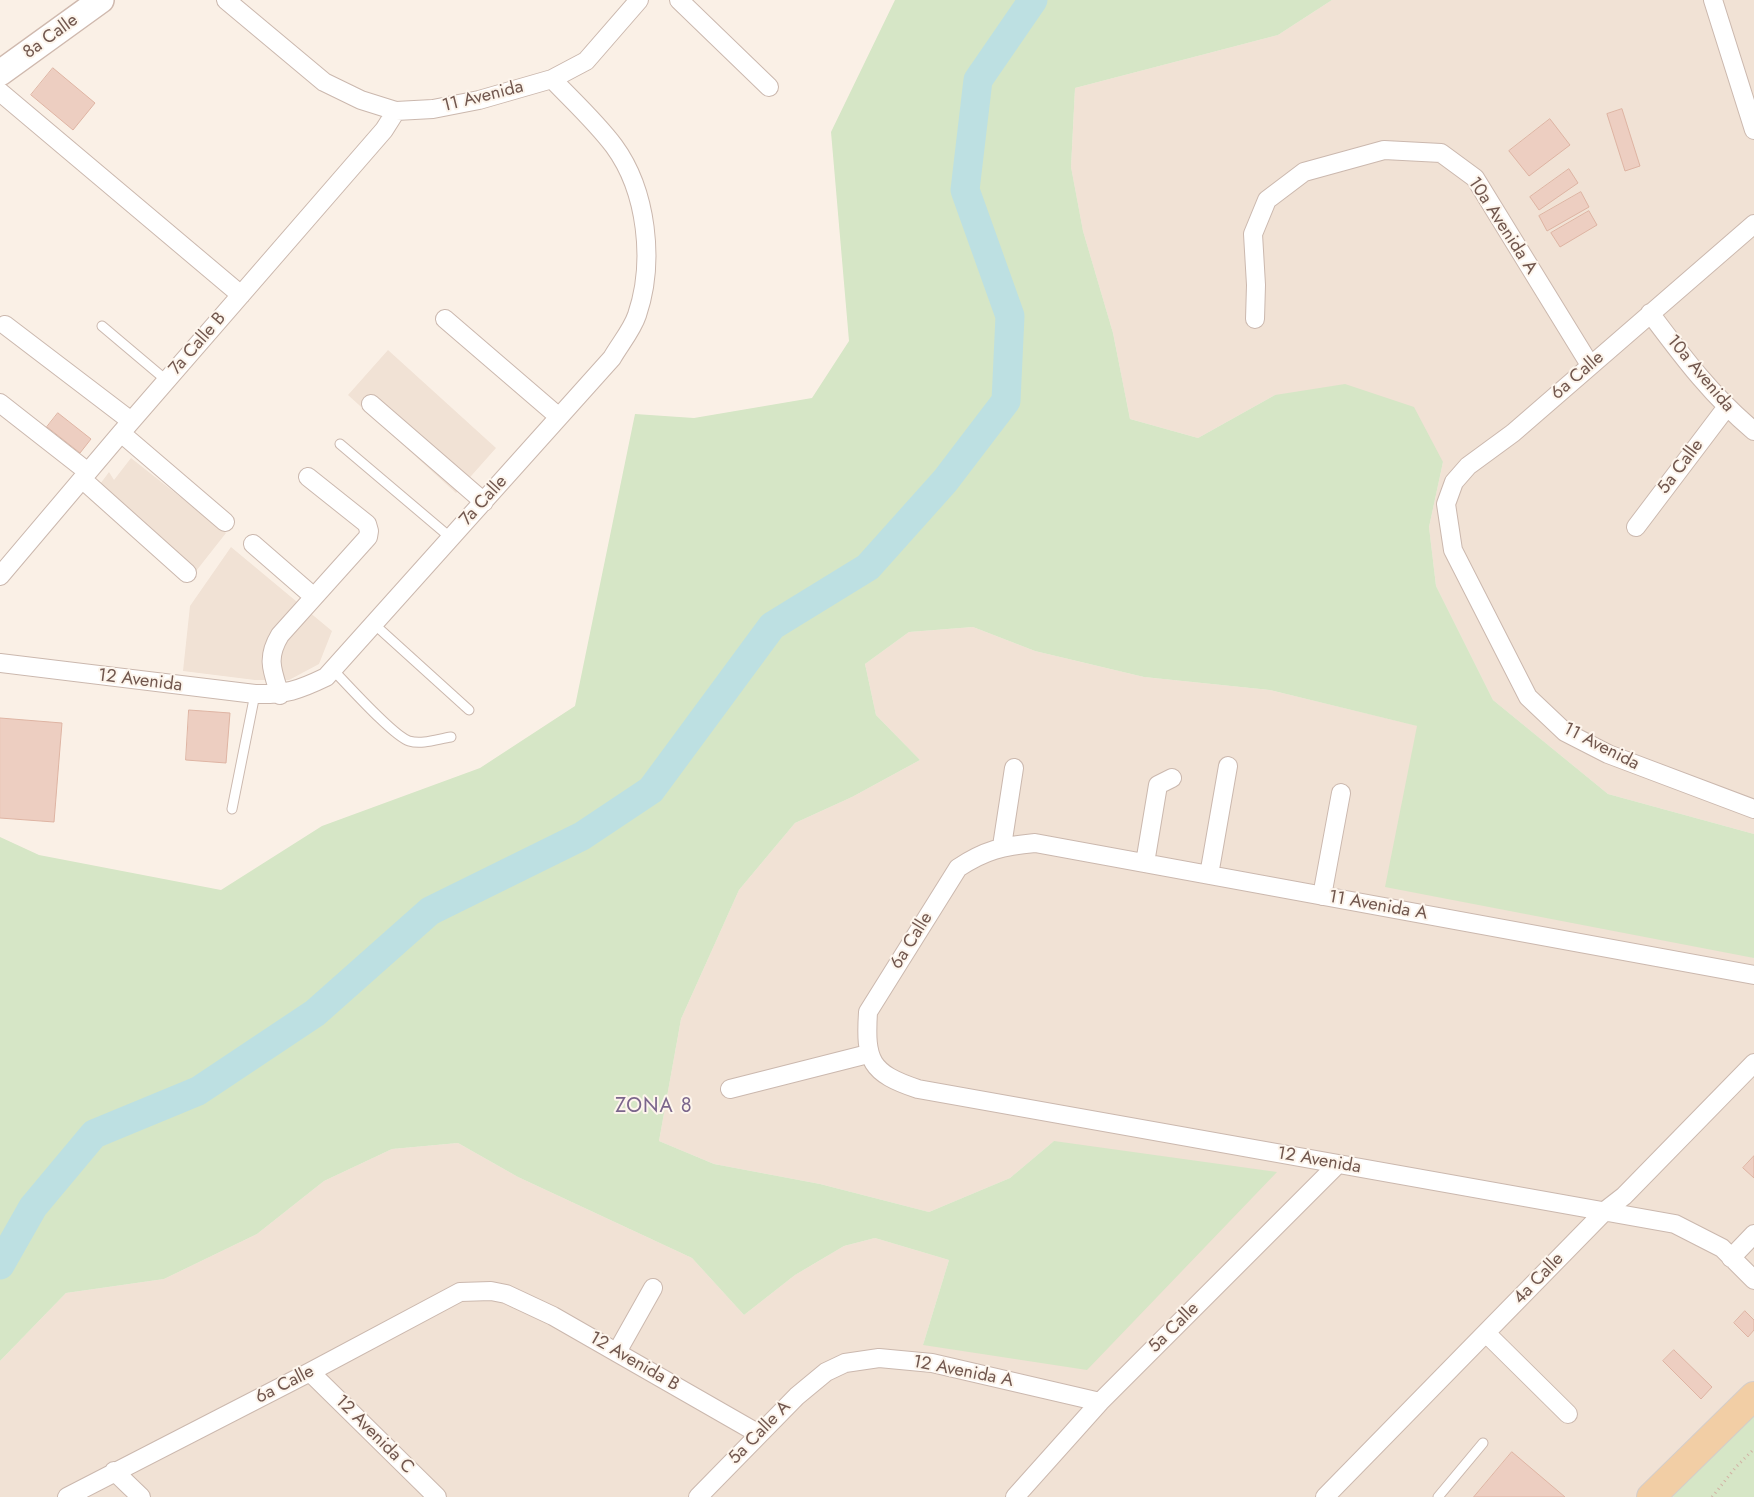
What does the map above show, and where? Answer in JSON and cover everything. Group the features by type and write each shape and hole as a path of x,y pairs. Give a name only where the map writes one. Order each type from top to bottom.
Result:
{"main road":[{"path":"1651,1497 1754,1396"},
{"path":"1666,1497 1699,1448"}],"street":[{"name":"8a Calle","path":"0,73 101,0"},
{"name":"11 Avenida","path":"226,0 324,82 361,100 396,111 433,109 479,100 552,79 586,61 639,0"},
{"path":"679,0 769,87"},
{"path":"1713,0 1754,130"},
{"name":"7a Calle","path":"280,695 319,681 333,670 612,358 637,316 645,272 644,229 638,193 615,147 552,79"},
{"path":"0,92 241,295"},
{"name":"7a Calle B","path":"0,576 166,380 384,130 396,111"},
{"name":"10a Avenida A","path":"1255,319 1256,285 1253,234 1267,200 1304,172 1384,150 1442,153 1475,178 1590,365"},
{"name":"6a Calle","path":"1453,550 1446,504 1454,482 1468,466 1513,433 1754,224"},
{"name":"10a Avenida","path":"1650,313 1707,388 1726,408 1754,431"},
{"path":"445,319 559,417"},
{"path":"6,325 126,427 225,522"},
{"path":"0,403 85,475 187,573"},
{"path":"371,404 484,502"},
{"name":"5a Calle","path":"1636,527 1726,408"},
{"path":"280,695 272,669 272,648 280,635 368,537 369,531 367,524 308,477"},
{"path":"253,544 314,597"},
{"name":"11 Avenida","path":"1453,550 1528,698 1565,732 1608,754 1754,809"},
{"name":"12 Avenida","path":"0,664 255,694 280,695"},
{"path":"1209,875 1228,766"},
{"path":"1002,846 1014,768"},
{"path":"1145,863 1158,785 1172,778"},
{"path":"1322,896 1341,793"},
{"name":"11 Avenida A","path":"1002,846 1035,843 1754,975"},
{"name":"6a Calle","path":"870,1058 866,1039 868,1012 958,868 976,856 1002,846"},
{"path":"730,1089 870,1058"},
{"name":"12 Avenida","path":"870,1058 894,1081 918,1089 1337,1165 1606,1210 1674,1224 1722,1248 1754,1280"},
{"name":"4a Calle","path":"1326,1497 1606,1210 1624,1196 1754,1063"},
{"name":"5a Calle","path":"1015,1497 1100,1402 1337,1165"},
{"path":"1731,1258 1754,1234"},
{"path":"616,1352 653,1288"},
{"name":"6a Calle","path":"67,1497 114,1471 310,1372 460,1292 491,1291 506,1294"},
{"name":"12 Avenida B","path":"506,1294 553,1316 759,1434"},
{"path":"1486,1333 1568,1414"},
{"name":"12 Avenida A","path":"826,1372 845,1363 879,1358 923,1362 1100,1402"},
{"name":"12 Avenida C","path":"310,1372 437,1497"},
{"name":"5a Calle A","path":"698,1497 797,1396 826,1372"},
{"path":"114,1471 141,1497"}],"lane":[{"path":"102,326 166,380"},
{"path":"340,444 451,538"},
{"path":"374,624 469,710"},
{"path":"333,670 383,722 407,741 420,743 451,737"},
{"path":"232,809 255,694"},
{"path":"1438,1497 1483,1443"}],"path":[{"path":"1712,1497 1736,1467 1754,1449"}],"shaded area":[{"path":"1332,0 1754,0 1754,834 1608,794 1493,700 1436,586 1429,527 1443,462 1275,395 1198,438 1130,419 1113,333 1083,231 1071,167 1075,88 1278,35"},
{"path":"388,350 496,448 456,493 348,395"},
{"path":"131,458 226,533 189,580 89,499 109,472 114,480"},
{"path":"231,547 332,631 319,664 289,680 255,680 183,671 190,606"},
{"path":"973,627 1035,651 1144,677 1270,690 1418,726 1742,954 1754,958 1754,1497 0,1497 0,1361 66,1293 164,1279 257,1234 324,1181 392,1149 458,1143 518,1177 692,1258 744,1315 795,1275 844,1246 875,1238 949,1260 923,1345 1054,1141 1010,1178 929,1212 820,1184 714,1164 659,1141 681,1019 739,890 795,823 852,797 920,760 876,715 865,664 909,632"}],"green space":[{"path":"895,0 1332,0 1278,35 1075,88 1071,167 1083,231 1113,333 1130,419 1198,438 1275,395 1345,384 1414,407 1443,462 1429,527 1436,586 1493,700 1608,794 1754,834 1754,958 1385,887 1417,726 1270,690 1144,677 1035,651 973,627 909,632 865,664 876,715 920,760 852,797 795,823 739,890 681,1019 659,1141 714,1164 820,1184 929,1212 1010,1178 1054,1141 1277,1172 1087,1370 923,1345 949,1260 875,1238 844,1246 795,1275 744,1315 692,1258 518,1177 458,1143 392,1149 324,1181 257,1234 164,1279 66,1293 0,1361 0,837 39,855 221,890 322,826 480,768 575,706 635,414 694,418 812,398 849,341 831,132"},
{"path":"1754,1406 1754,1497 1673,1497 1699,1458"}],"building":[{"path":"53,68 95,103 73,130 31,95"},
{"path":"1622,109 1640,166 1625,171 1607,114"},
{"path":"1550,119 1570,145 1529,176 1509,151"},
{"path":"1569,169 1578,183 1539,210 1530,197"},
{"path":"1581,192 1589,207 1547,231 1539,216"},
{"path":"1589,211 1597,225 1560,247 1551,233"},
{"path":"58,413 91,439 80,453 47,427"},
{"path":"189,710 230,713 226,763 186,760"},
{"path":"0,718 62,723 54,822 0,818"},
{"path":"1754,1156 1754,1178 1743,1168"},
{"path":"1745,1311 1754,1320 1754,1330 1748,1337 1734,1323"},
{"path":"1674,1350 1712,1387 1701,1399 1663,1361"},
{"path":"1512,1452 1565,1497 1474,1497"}],"waterway":[{"path":"0,1265 33,1207 94,1134 198,1091 315,1013 430,911 582,836 651,790 772,626 868,567 945,481 1006,401 1010,316 965,190 978,80 1033,0"}],"district":[{"name":"ZONA 8","path":"654,1107"}]}
